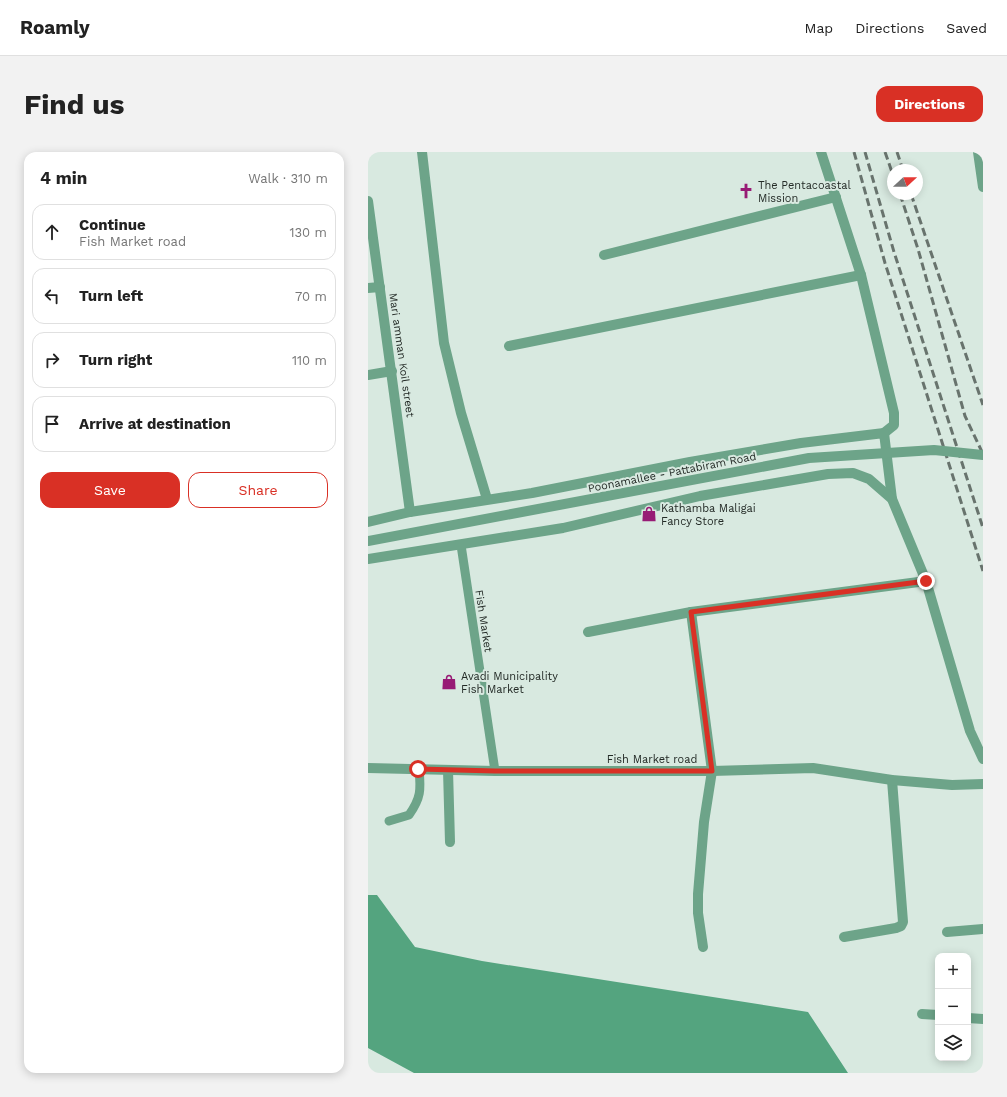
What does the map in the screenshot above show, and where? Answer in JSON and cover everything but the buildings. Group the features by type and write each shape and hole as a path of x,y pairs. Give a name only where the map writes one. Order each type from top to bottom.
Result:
{"street":[{"path":"422,152 444,343 461,413 487,499"},
{"path":"368,522 410,512 532,493 690,462 801,443 884,433 894,425 894,413 861,275 821,152"},
{"path":"978,152 983,187"},
{"path":"604,255 836,197"},
{"name":"Mari amman Koil street","path":"368,201 410,512"},
{"path":"509,346 861,275"},
{"path":"368,288 380,287"},
{"path":"368,375 392,371"},
{"path":"884,433 892,500 926,581 970,731 983,759"},
{"name":"Poonamallee - Pattabiram Road","path":"368,541 809,458 934,450 983,455"},
{"path":"368,558 461,545 563,528 700,496 828,474 854,472 869,479 892,500"},
{"path":"588,632 691,612 926,581"},
{"path":"691,612 712,771 704,822 698,894 698,913 702,946"},
{"name":"Fish Market road","path":"368,768 495,771 712,771 814,768 892,780 952,785 983,784"},
{"path":"448,770 450,842"},
{"path":"844,937 896,928 901,926 903,922 892,780"},
{"path":"947,932 983,929"},
{"path":"922,1014 935,1015"},
{"path":"971,1018 983,1019"}],"lane":[{"name":"Fish Market","path":"461,545 495,771"},
{"path":"389,821 409,816 416,805 421,793 418,769"}],"shaded area":[{"path":"368,895 377,895 415,947 482,961 808,1012 848,1073 414,1073 368,1048"}],"railway":[{"path":"854,152 885,263 983,571"},
{"path":"865,152 894,252 983,528"},
{"path":"885,152 889,164"},
{"path":"897,152 901,164"},
{"path":"902,200 918,249 965,416 983,454"},
{"path":"913,200 983,405"}],"place":[{"name":"The Pentacoastal Mission","path":"746,191"},
{"name":"Kathamba Maligai Fancy Store","path":"649,514"},
{"name":"Avadi Municipality Fish Market","path":"449,682"}],"route":[{"path":"418,769 495,771 712,771 691,612 926,581"}]}
